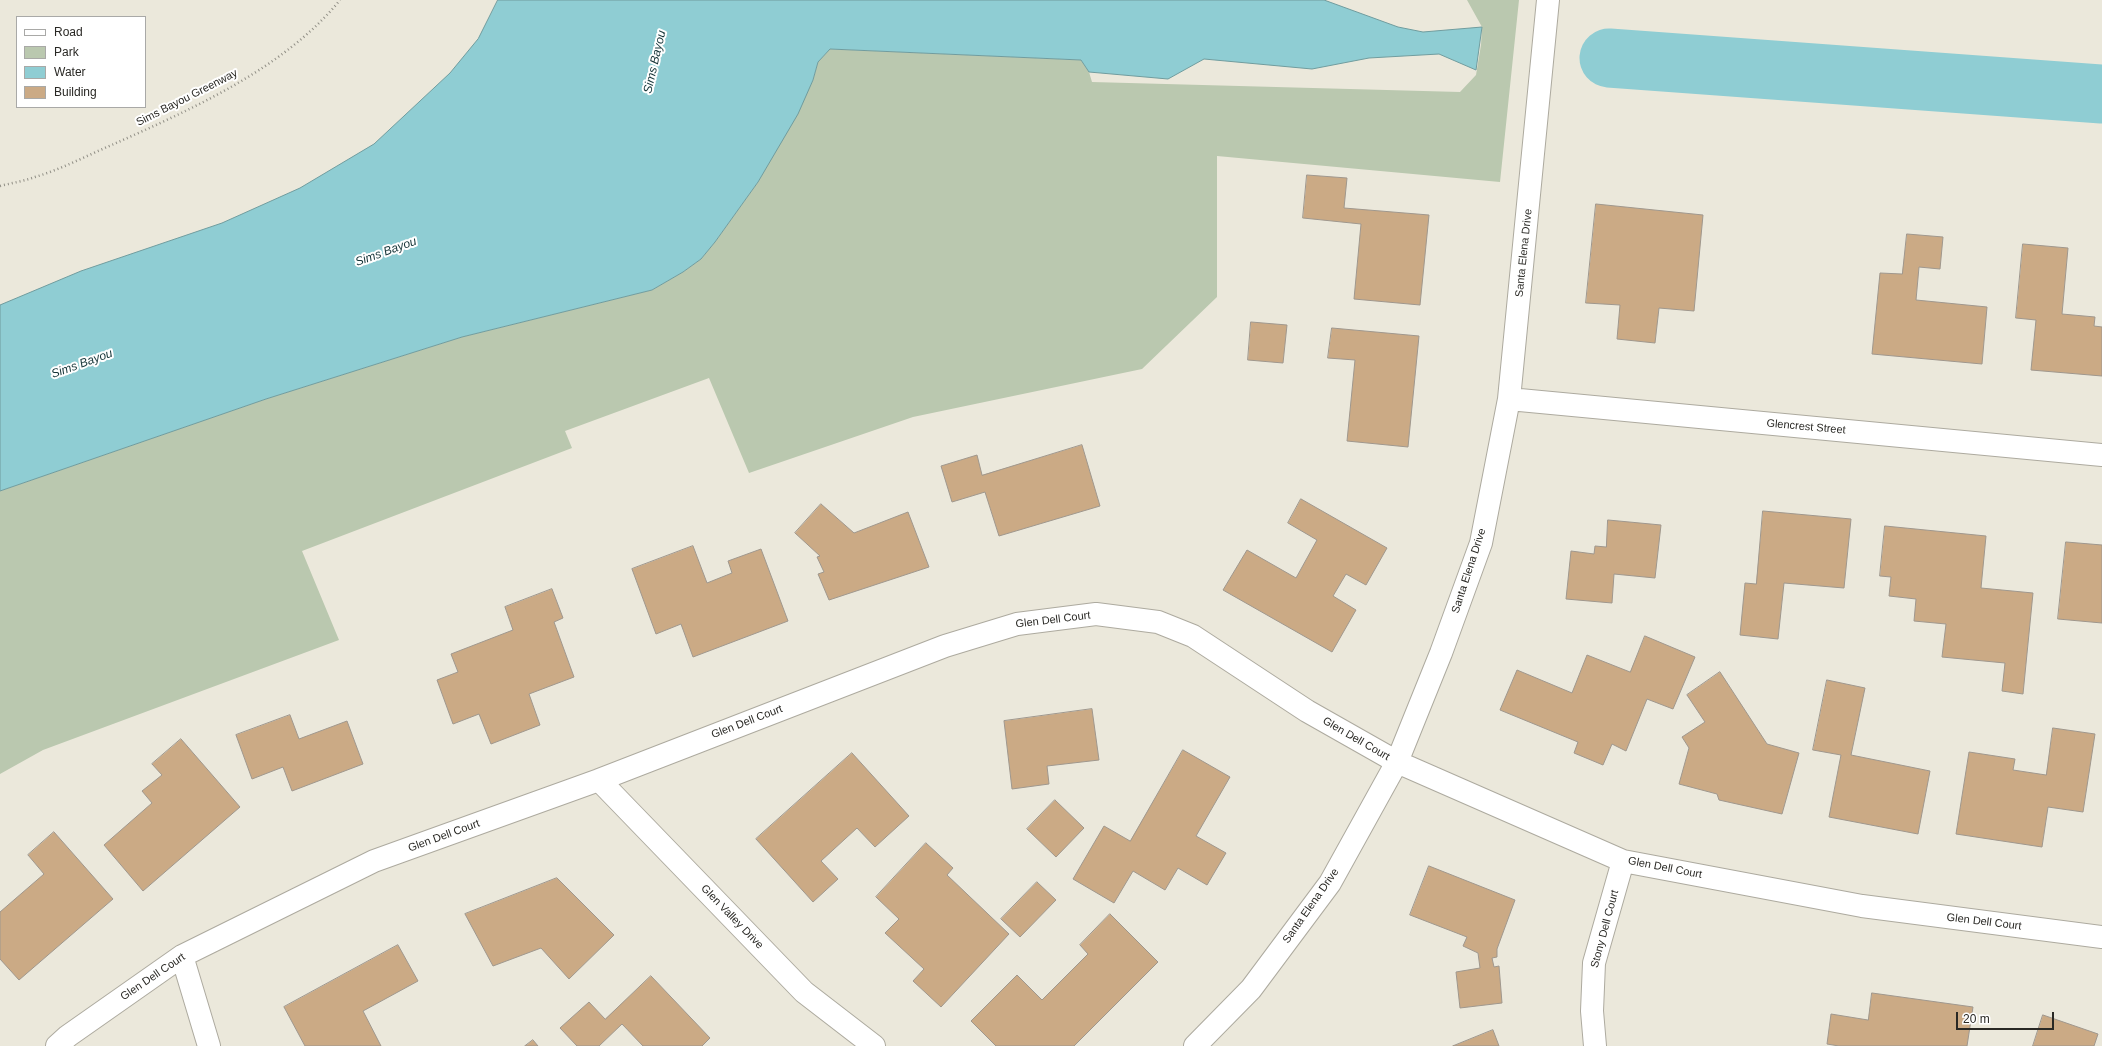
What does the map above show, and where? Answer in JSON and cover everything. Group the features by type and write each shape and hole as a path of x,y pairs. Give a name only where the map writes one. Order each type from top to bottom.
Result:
{"street":[{"name":"Santa Elena Drive","path":"1195,1046 1251,989 1330,883 1397,762 1441,653 1480,543 1509,399 1548,0"},
{"name":"Glencrest Street","path":"1509,399 2102,455"},
{"name":"Glen Dell Court","path":"57,1046 68,1036 182,956 374,861 599,780 945,646 1017,624 1096,614 1158,622 1193,636 1307,711 1397,762 1624,861 1862,906 2102,937"},
{"name":"Glen Valley Drive","path":"599,780 804,992 874,1046"},
{"name":"Stony Dell Court","path":"1595,1046 1592,1011 1594,963 1624,861"},
{"path":"182,956 209,1046"}],"path":[{"name":"Sims Bayou Greenway","path":"0,186 36,177 170,119 249,76 280,55 323,21 340,0"}],"green space":[{"path":"1467,0 1519,0 1500,182 1217,156 1217,297 1142,369 913,417 749,473 709,378 565,431 572,448 302,551 339,640 43,750 0,774 0,491 266,399 462,337 652,290 683,272 701,259 715,242 758,182 813,80 818,62 830,49 1081,60 1089,72 1092,82 1460,92 1476,75 1481,45 1482,27"}],"water":[{"name":"Sims Bayou","path":"498,0 1324,0 1398,27 1423,32 1482,27 1476,70 1439,54 1369,58 1312,69 1204,59 1168,79 1089,72 1081,60 830,49 818,62 813,80 798,114 758,182 715,242 701,259 683,272 652,290 462,337 266,399 0,491 0,305 81,271 222,223 300,188 374,144 450,73 478,39"}],"building":[{"path":"1307,175 1347,178 1344,208 1429,215 1420,305 1354,299 1361,224 1303,218"},
{"path":"1596,204 1703,215 1694,311 1659,308 1655,343 1617,339 1620,305 1586,303"},
{"path":"1907,234 1943,237 1940,269 1919,267 1916,300 1987,307 1982,364 1872,354 1880,273 1902,274"},
{"path":"2023,244 2068,248 2062,314 2095,317 2094,326 2102,327 2102,376 2031,370 2036,320 2016,318"},
{"path":"1251,322 1287,325 1283,363 1248,360"},
{"path":"1332,328 1419,336 1408,447 1347,441 1355,360 1328,358"},
{"path":"1082,445 1100,506 999,536 985,492 952,502 941,466 977,455 982,475"},
{"path":"1301,499 1387,548 1366,585 1346,574 1333,596 1356,610 1332,652 1223,590 1247,550 1296,578 1317,540 1288,523"},
{"path":"821,504 854,533 908,512 929,567 829,600 818,574 824,572 817,557 820,556 795,533"},
{"path":"1763,511 1851,519 1844,588 1784,583 1778,639 1740,635 1745,583 1756,584"},
{"path":"1608,520 1661,525 1655,578 1614,574 1612,603 1566,599 1571,551 1594,554 1595,546 1606,547"},
{"path":"1885,526 1986,536 1981,588 2033,593 2023,694 2002,691 2005,663 1942,657 1946,624 1914,621 1916,599 1889,596 1891,577 1880,576"},
{"path":"2066,542 2102,545 2102,623 2058,619"},
{"path":"693,546 707,583 732,573 728,561 761,549 788,621 693,657 681,624 656,634 632,569"},
{"path":"552,589 563,618 554,622 574,677 529,694 540,725 491,744 479,714 453,724 437,680 458,672 451,654 513,630 505,607"},
{"path":"1645,636 1695,657 1673,709 1647,699 1626,751 1612,744 1603,765 1574,753 1578,742 1500,710 1517,670 1572,693 1587,655 1630,672"},
{"path":"1720,672 1767,744 1799,753 1782,814 1719,800 1717,794 1679,784 1689,748 1682,737 1705,722 1687,695"},
{"path":"1827,680 1865,688 1851,755 1930,771 1918,834 1829,817 1841,755 1813,750"},
{"path":"1092,709 1099,760 1047,766 1049,784 1012,789 1004,721"},
{"path":"290,715 299,739 347,721 363,764 292,791 283,767 252,779 236,735"},
{"path":"2053,728 2095,734 2083,812 2048,807 2042,847 1956,834 1969,752 2015,759 2013,770 2046,775"},
{"path":"181,739 240,807 143,891 104,845 152,803 142,791 162,775 152,764"},
{"path":"1183,750 1230,777 1196,836 1226,853 1207,885 1178,868 1165,890 1133,871 1114,903 1073,879 1104,826 1130,841"},
{"path":"852,753 909,816 875,847 857,828 821,861 838,879 813,902 756,839"},
{"path":"1055,800 1084,828 1056,857 1027,829"},
{"path":"54,832 113,899 19,980 0,959 0,912 44,874 28,855"},
{"path":"926,843 953,868 947,875 1009,934 941,1007 913,981 924,969 885,933 899,919 876,897"},
{"path":"1429,866 1515,900 1497,949 1497,957 1492,958 1494,967 1499,966 1502,1003 1460,1008 1456,972 1480,968 1478,953 1463,946 1467,937 1410,915"},
{"path":"557,878 614,935 569,979 541,948 493,966 465,914"},
{"path":"1037,882 1056,900 1020,937 1001,919"},
{"path":"1110,914 1158,962 1074,1046 996,1046 971,1021 1017,975 1042,1000 1088,954 1080,945"},
{"path":"398,945 418,981 363,1011 381,1046 305,1046 284,1007"},
{"path":"651,976 710,1038 702,1046 643,1046 622,1024 599,1046 577,1046 560,1028 589,1002 605,1019"},
{"path":"1872,993 1973,1007 1967,1046 1839,1046 1827,1044 1831,1014 1868,1020"},
{"path":"2043,1015 2098,1034 2094,1046 2033,1046"},
{"path":"1493,1030 1499,1046 1453,1046"},
{"path":"533,1040 538,1046 525,1046"}],"waterway":[{"path":"1609,58 2102,94"}]}
